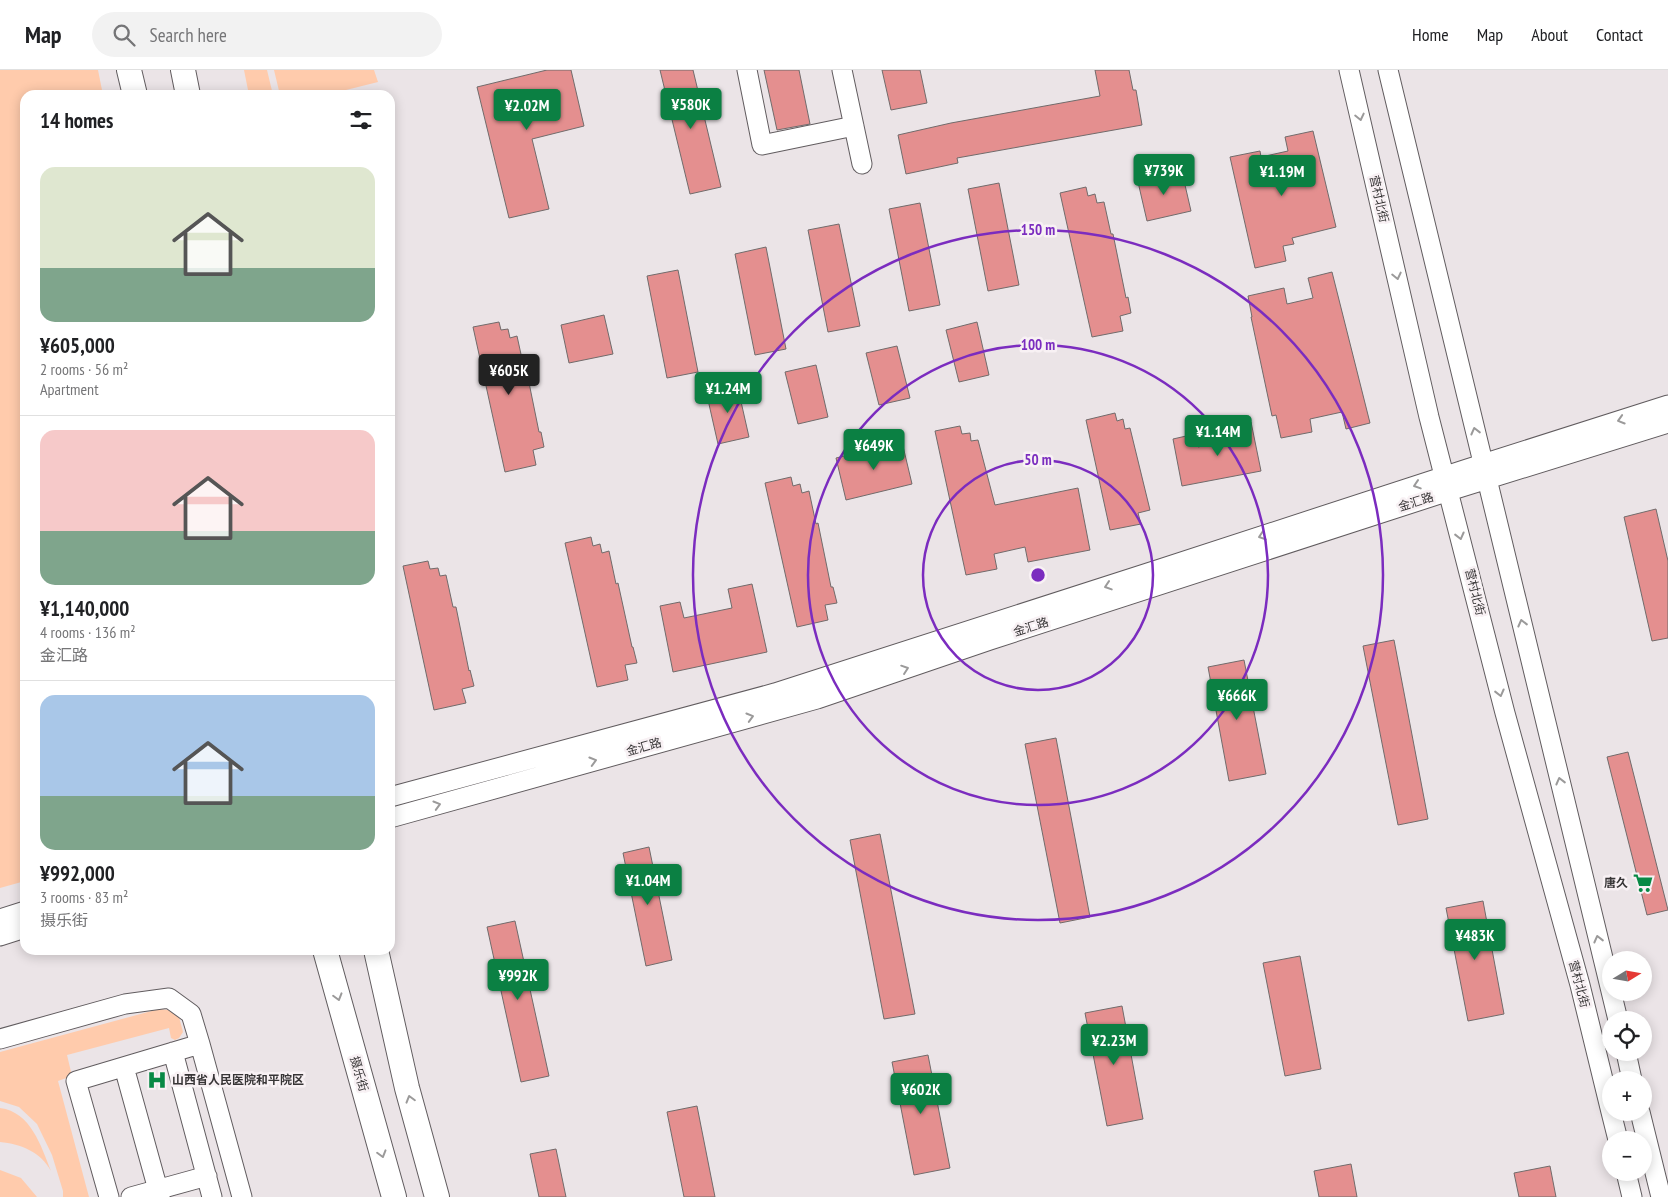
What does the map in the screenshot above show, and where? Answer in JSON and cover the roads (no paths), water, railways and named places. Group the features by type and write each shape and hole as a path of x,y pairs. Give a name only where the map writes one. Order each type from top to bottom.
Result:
{"main road":[{"path":"130,70 134,90"},
{"path":"183,70 187,90"},
{"name":"摄乐街","path":"326,955 394,1197"},
{"path":"377,955 407,1088 437,1197"}],"street":[{"path":"747,70 762,145 854,126"},
{"path":"842,70 862,164"},
{"name":"营村北街","path":"1349,70 1429,417 1505,713 1580,985 1602,1075"},
{"path":"1388,70 1616,1011"},
{"name":"金汇路","path":"395,796 775,693 1160,569 1485,471 1668,406"},
{"name":"金汇路","path":"1485,471 1668,423"},
{"name":"金汇路","path":"395,817 817,699 1447,483"},
{"path":"0,919 20,913"},
{"path":"0,936 20,930"},
{"path":"0,1039 125,1004 169,998 190,1014 242,1197"},
{"path":"109,1197 76,1081 200,1044"},
{"path":"173,1052 212,1197"},
{"path":"124,1067 159,1193"},
{"path":"1642,1121 1661,1197"},
{"path":"131,1197 159,1193 207,1176"},
{"path":"1628,1181 1632,1197"}],"place":[{"name":"唐久","path":"1643,883"},
{"name":"山西省人民医院和平院区","path":"157,1080"}]}
